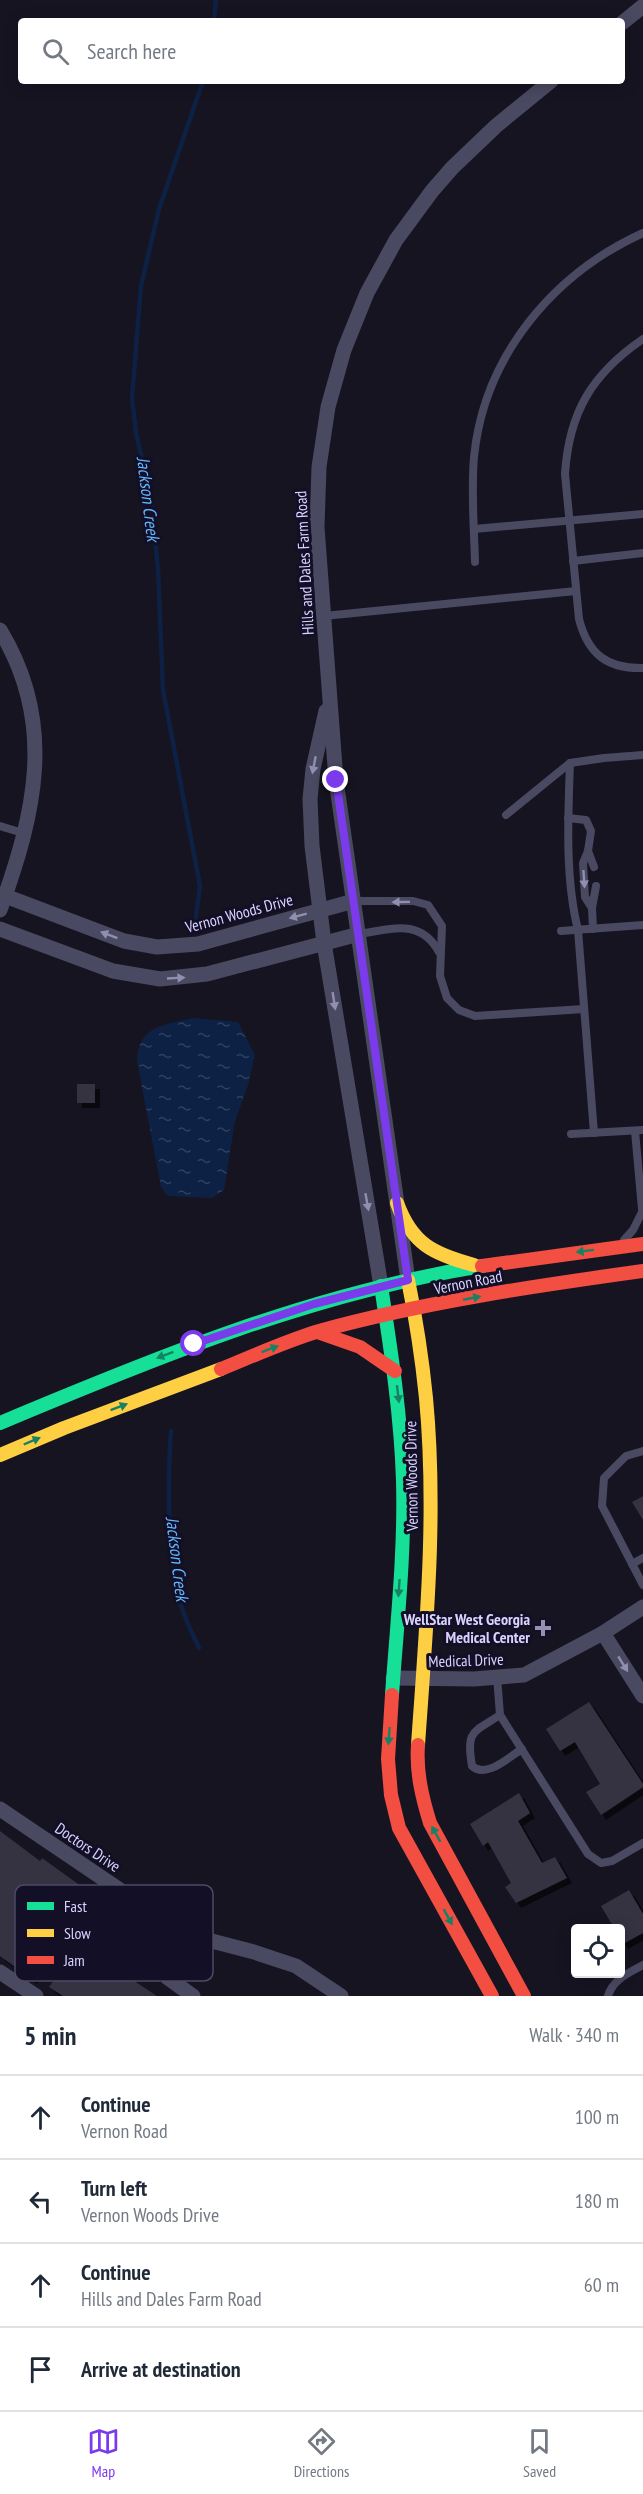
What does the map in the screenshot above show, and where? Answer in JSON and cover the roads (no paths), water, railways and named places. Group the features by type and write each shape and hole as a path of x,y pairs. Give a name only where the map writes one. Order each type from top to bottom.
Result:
{"main road":[{"path":"397,1203 406,1225 420,1244 445,1258 479,1266"},
{"name":"Vernon Road","path":"0,1423 194,1344 314,1304 381,1286 479,1266 643,1244"},
{"name":"Vernon Road","path":"0,1455 317,1332 385,1315 530,1287 643,1271"},
{"name":"Vernon Woods Drive","path":"408,1280 424,1364 432,1496 417,1759 425,1809 524,1996"},
{"name":"Vernon Woods Drive","path":"381,1286 395,1371 403,1482 401,1557 388,1777 399,1828 492,1996"},
{"path":"317,1332 363,1347 395,1371"}],"street":[{"path":"625,21 643,6"},
{"name":"Hills and Dales Farm Road","path":"354,901 336,780 317,527 319,467 328,407 354,321 396,240 432,191 474,146 547,84"},
{"path":"0,630 22,676 35,727 35,777 23,833 2,900"},
{"name":"Hills and Dales Farm Road","path":"324,943 312,846 310,799 313,769 330,691"},
{"name":"Vernon Woods Drive","path":"2,900 124,941 157,947 198,944 354,901 408,1280"},
{"path":"0,929 113,971 160,979 207,974 359,934"},
{"name":"Vernon Woods Drive","path":"324,943 381,1286"},
{"name":"Medical Drive","path":"393,1678 524,1675 603,1633 643,1607"},
{"path":"603,1633 643,1696"},
{"name":"Doctors Drive","path":"0,1809 112,1885"},
{"name":"Doctors Drive","path":"213,1942 296,1966 320,1980 340,1996"},
{"path":"0,1972 29,1994"},
{"path":"172,1981 193,1996"}],"lane":[{"path":"475,562 473,477 478,430 485,404 503,360 532,317 566,282 609,250 643,233"},
{"path":"643,339 612,363 576,413 566,457 565,474 579,619 584,637 594,652 611,664 625,668 643,668"},
{"path":"474,529 643,514"},
{"path":"573,561 643,553"},
{"path":"324,616 576,591"},
{"path":"506,815 570,763 643,755"},
{"path":"570,763 568,818 574,914 578,930 594,1133"},
{"path":"568,818 586,820 591,831 588,851 583,863 585,897 592,908"},
{"path":"0,826 23,833"},
{"path":"588,851 594,867"},
{"path":"594,929 592,908 596,886"},
{"path":"354,901 413,901 428,905 442,926 440,976 447,998 459,1010 475,1016 584,1009"},
{"path":"561,931 643,925"},
{"path":"359,934 399,928 419,930 432,939 440,953"},
{"path":"571,1134 639,1130 643,1210 633,1230 617,1247"},
{"path":"643,1450 626,1456 604,1478 602,1506 643,1585"},
{"path":"632,1564 643,1558"},
{"path":"497,1677 500,1715 588,1854 601,1863 612,1861 641,1848"},
{"path":"500,1715 473,1732 470,1737 469,1749 472,1766 481,1771 491,1768 522,1749"},
{"path":"608,1996 613,1985 621,1977 643,1965"}],"water":[{"path":"193,1018 238,1022 255,1055 248,1085 235,1121 224,1190 212,1198 168,1196 161,1187 137,1061 142,1040 154,1029"}],"waterway":[{"name":"Jackson Creek","path":"214,18 216,0"},
{"name":"Jackson Creek","path":"195,924 200,886 163,690 158,570 152,505 136,433 132,398 141,286 159,209 202,84"},
{"name":"Jackson Creek","path":"171,1431 169,1497 173,1562 183,1611 199,1648"}],"place":[{"name":"WellStar West Georgia Medical Center","path":"543,1628"}]}
